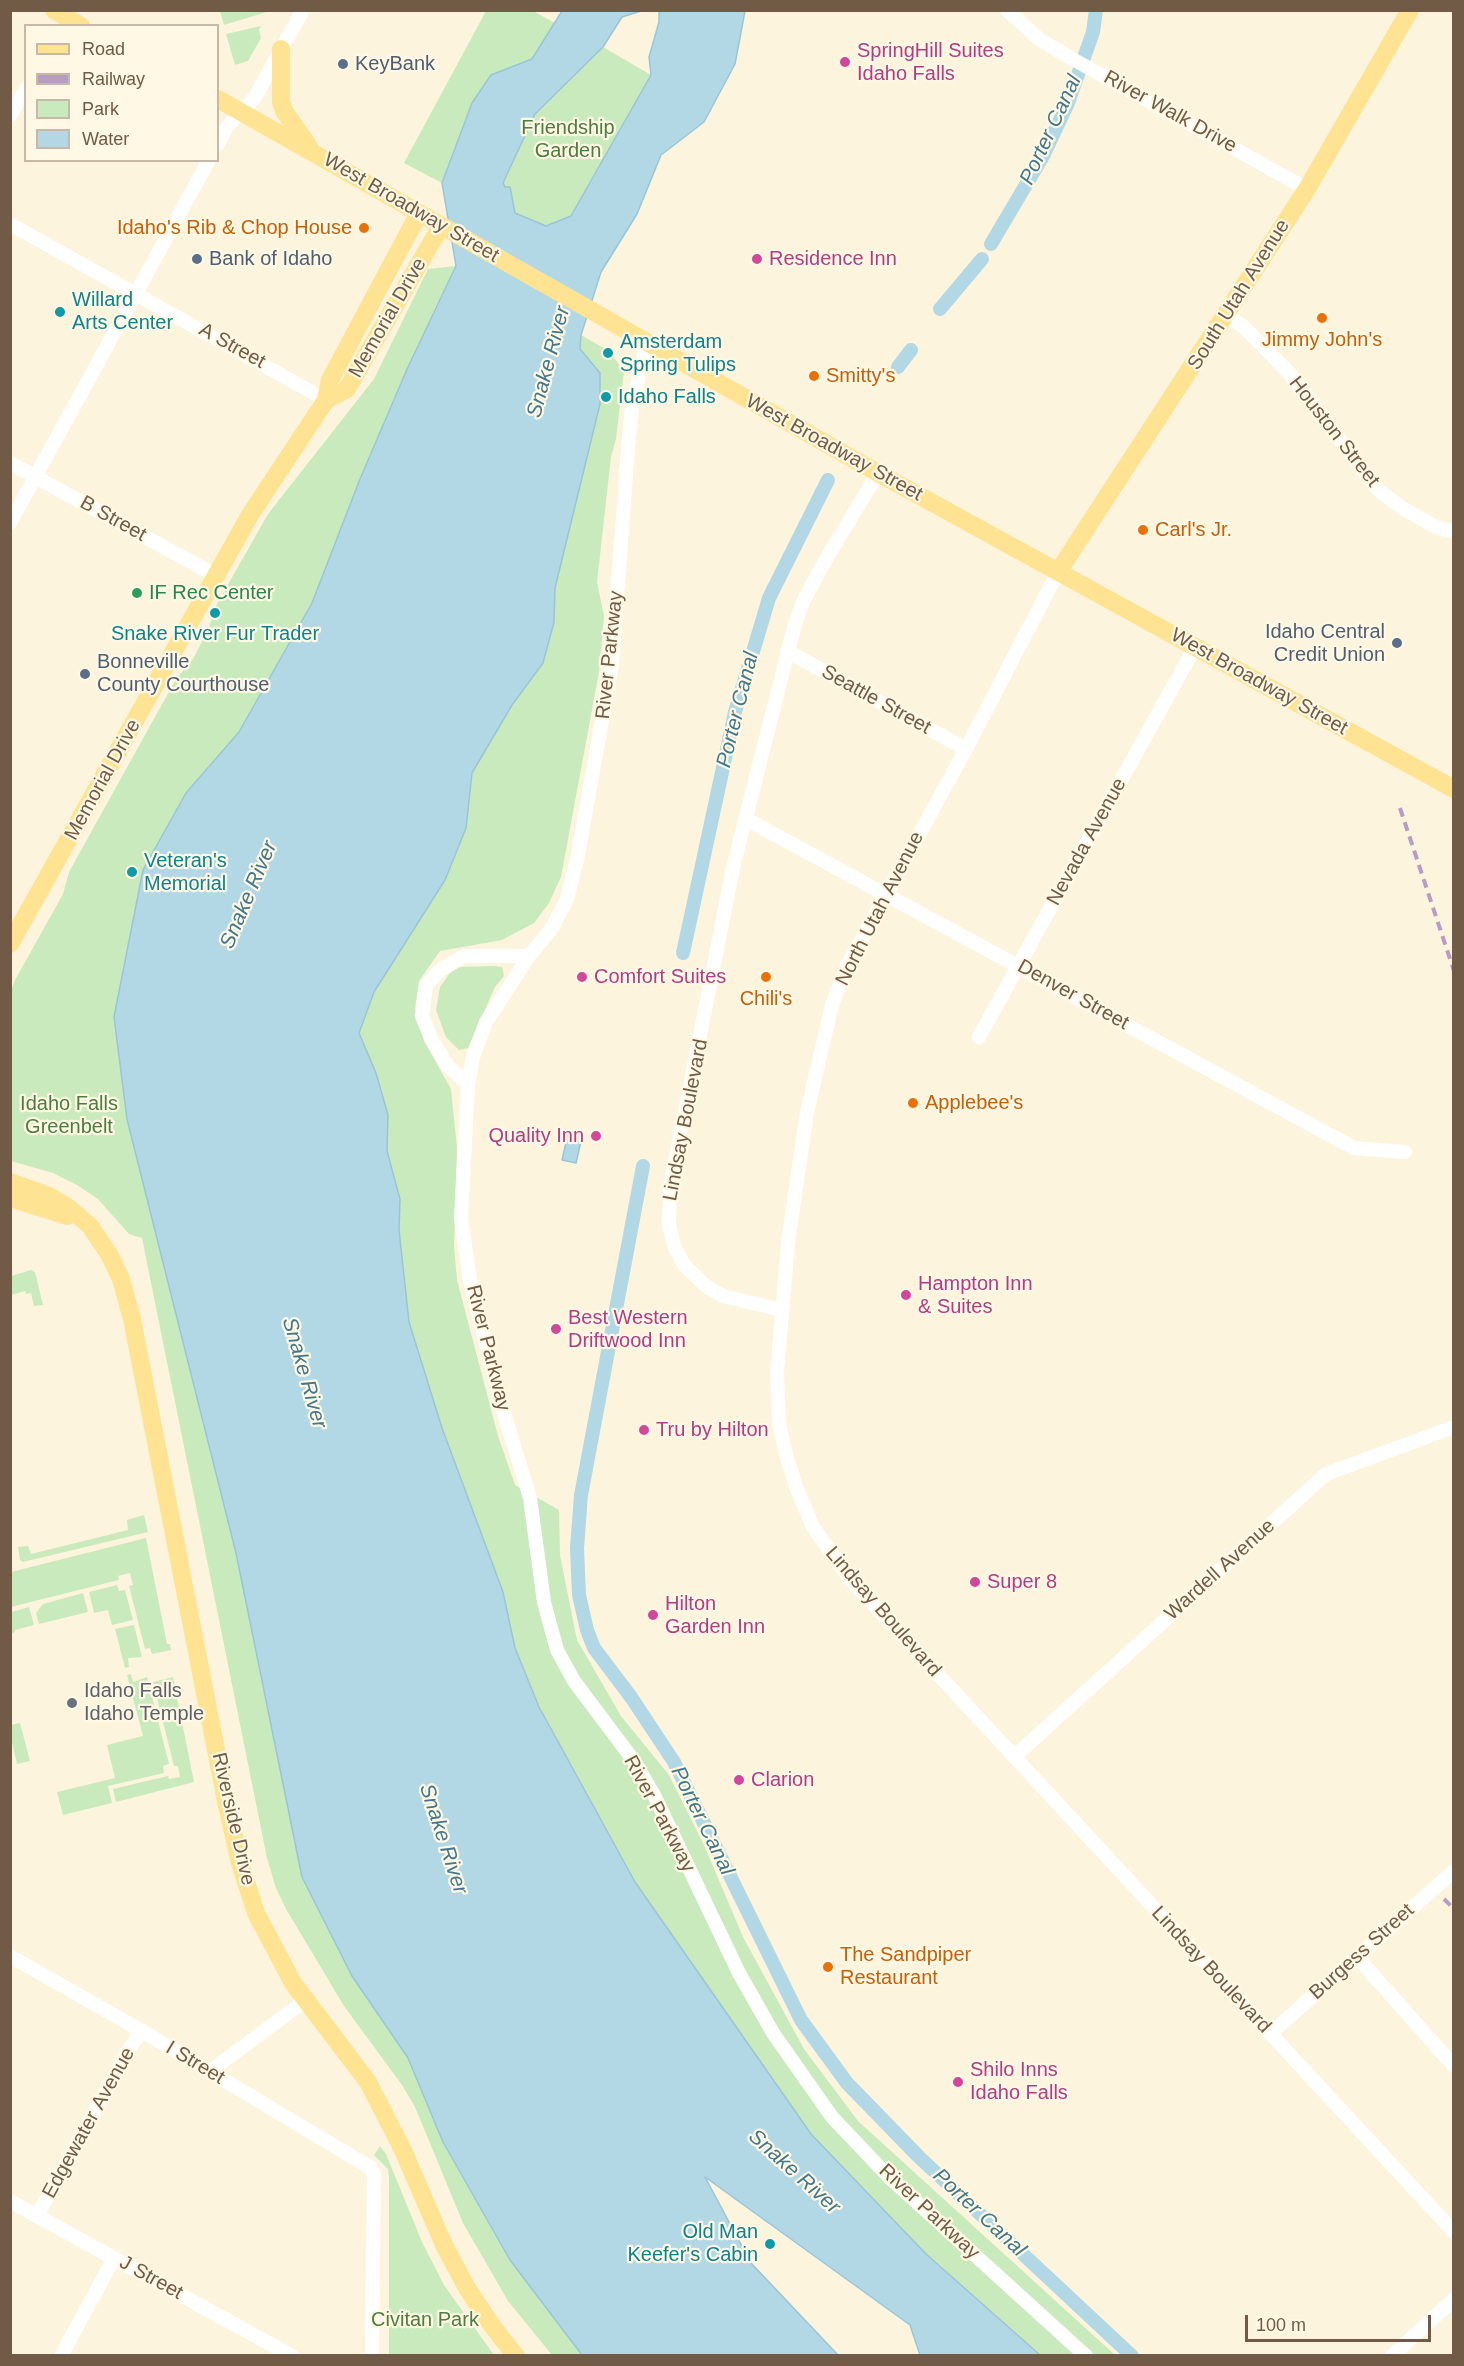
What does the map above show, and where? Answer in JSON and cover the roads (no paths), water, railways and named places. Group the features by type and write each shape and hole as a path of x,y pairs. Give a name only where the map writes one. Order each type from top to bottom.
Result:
{"main road":[{"name":"South Utah Avenue","path":"1058,572 1137,447 1227,315 1307,189 1405,12"},
{"path":"62,16 77,24"},
{"path":"281,49 282,105 313,152"},
{"name":"West Broadway Street","path":"219,100 878,473 1454,789"},
{"name":"Memorial Drive","path":"13,934 215,575 255,507 326,400 330,380 419,213"},
{"name":"Memorial Drive","path":"326,400 347,389 446,229"},
{"name":"Riverside Drive","path":"10,1182 49,1196 90,1226 109,1254 128,1298 240,1863 256,1913 278,1958 306,2000 368,2082 402,2148 444,2245 467,2288 493,2327 516,2355"},
{"path":"10,1198 72,1217 90,1226"}],"street":[{"path":"219,142 227,127 255,97 303,10"},
{"name":"River Walk Drive","path":"1007,10 1039,39 1069,57 1307,189"},
{"path":"10,116 24,92"},
{"path":"10,523 208,162"},
{"name":"A Street","path":"10,224 326,400"},
{"name":"Houston Street","path":"1227,315 1245,328 1292,376 1377,489 1402,508 1436,527 1454,532"},
{"name":"River Parkway","path":"647,342 632,406 612,664 605,715 578,855 567,899 552,928 530,956 486,1022 473,1057 468,1085 461,1218 465,1252 502,1407 530,1498 544,1602 557,1650 574,1681 634,1761 654,1795 739,1973 773,2033 832,2117 889,2177 1086,2355"},
{"name":"B Street","path":"10,463 215,575"},
{"name":"Lindsay Boulevard","path":"878,473 803,602 787,651 733,868 670,1187 669,1226 675,1248 684,1265 706,1286 732,1299 782,1310 777,1373 779,1422 796,1486 813,1527 850,1579 1454,2232"},
{"name":"North Utah Avenue","path":"782,1310 807,1112 816,1065 832,1005 846,966 966,749 1058,572"},
{"name":"Nevada Avenue","path":"979,1036 1195,647"},
{"name":"Seattle Street","path":"787,651 966,749"},
{"name":"Denver Street","path":"746,819 1018,964 1354,1148 1405,1152"},
{"path":"468,1085 447,1065 432,1040 422,1016 426,986 440,970 464,956 530,956"},
{"name":"Wardell Avenue","path":"1014,1757 1326,1473 1454,1427"},
{"name":"Burgess Street","path":"1270,2034 1454,1871"},
{"name":"I Street","path":"10,1956 367,2164 374,2175 372,2355"},
{"path":"1357,1956 1454,2066"},
{"path":"209,2072 306,2000"},
{"name":"Edgewater Avenue","path":"37,2216 129,2049 142,2031"},
{"name":"J Street","path":"10,2201 292,2355"},
{"path":"61,2355 114,2258"},
{"path":"1392,2355 1454,2299"}],"water":[{"name":"Snake River","path":"562,11 641,11 622,17 603,47 535,114 503,183 505,187 510,187 515,213 546,226 571,216 651,75 649,57 659,22 659,11 745,11 735,64 704,122 661,155 637,214 601,272 581,335 580,349 600,373 600,404 555,588 554,622 543,663 512,705 472,773 466,828 445,880 374,992 359,1033 376,1073 388,1115 387,1151 400,1199 399,1230 409,1322 442,1428 503,1592 515,1648 539,1707 635,1882 811,2134 926,2254 1040,2355 920,2355 910,2325 705,2177 751,2263 838,2355 582,2355 510,2260 443,2142 408,2058 352,1976 302,1877 236,1553 127,1119 114,1017 143,870 186,793 239,732 312,603 360,479 408,367 456,266 442,183 472,103 491,75 532,59"},
{"path":"568,1134 582,1137 576,1163 562,1160"}],"waterway":[{"name":"Porter Canal","path":"991,244 1043,156 1068,103 1093,32 1096,10"},
{"name":"Porter Canal","path":"940,309 982,259"},
{"name":"Porter Canal","path":"898,367 911,350"},
{"name":"Porter Canal","path":"683,953 735,712 769,598 828,480"},
{"name":"Porter Canal","path":"643,1166 581,1495 577,1548 579,1595 587,1630 594,1648 631,1697 674,1762 801,2020 847,2083 919,2157 1132,2356"}],"railway":[{"path":"1400,808 1454,971"},
{"path":"1444,1899 1454,1909"}],"place":[{"name":"SpringHill Suites Idaho Falls","path":"845,62"},
{"name":"KeyBank","path":"343,64"},
{"name":"Idaho's Rib & Chop House","path":"364,228"},
{"name":"Bank of Idaho","path":"197,259"},
{"name":"Residence Inn","path":"757,259"},
{"name":"Willard Arts Center","path":"60,312"},
{"name":"Jimmy John's","path":"1322,318"},
{"name":"Amsterdam Spring Tulips","path":"608,353"},
{"name":"Smitty's","path":"814,376"},
{"name":"Idaho Falls","path":"606,397"},
{"name":"Carl's Jr.","path":"1143,530"},
{"name":"IF Rec Center","path":"137,593"},
{"name":"Snake River Fur Trader","path":"215,613"},
{"name":"Idaho Central Credit Union","path":"1397,643"},
{"name":"Bonneville County Courthouse","path":"85,674"},
{"name":"Veteran's Memorial","path":"132,872"},
{"name":"Comfort Suites","path":"582,977"},
{"name":"Chili's","path":"766,977"},
{"name":"Applebee's","path":"913,1103"},
{"name":"Quality Inn","path":"596,1136"},
{"name":"Hampton Inn & Suites","path":"906,1295"},
{"name":"Best Western Driftwood Inn","path":"556,1329"},
{"name":"Tru by Hilton","path":"644,1430"},
{"name":"Super 8","path":"975,1582"},
{"name":"Hilton Garden Inn","path":"653,1615"},
{"name":"Idaho Falls Idaho Temple","path":"72,1703"},
{"name":"Clarion","path":"739,1780"},
{"name":"The Sandpiper Restaurant","path":"828,1967"},
{"name":"Shilo Inns Idaho Falls","path":"958,2082"},
{"name":"Old Man Keefer's Cabin","path":"770,2244"}],"park label":[{"name":"Friendship Garden","path":"568,140"},
{"name":"Idaho Falls Greenbelt","path":"69,1116"},
{"name":"Civitan Park","path":"425,2320"}]}
